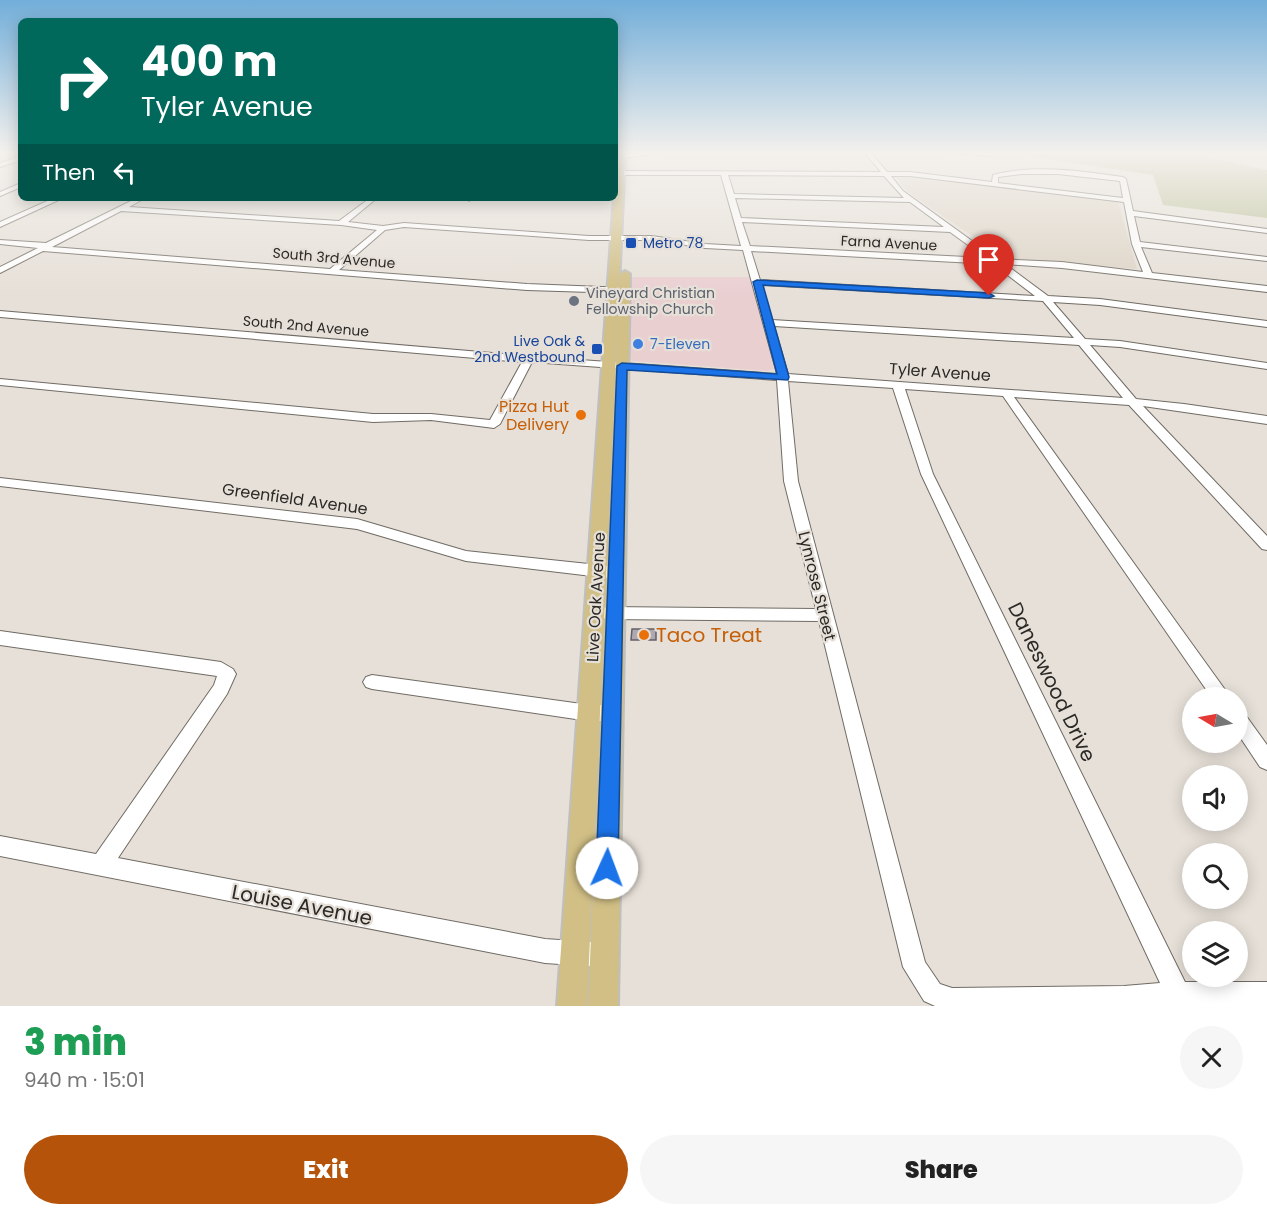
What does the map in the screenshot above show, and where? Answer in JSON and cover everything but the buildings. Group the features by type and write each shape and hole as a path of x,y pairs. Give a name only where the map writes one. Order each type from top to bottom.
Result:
{"main road":[{"name":"Live Oak Avenue","path":"605,613 617,573 616,366 623,200"},
{"name":"Live Oak Avenue","path":"603,1006 601,713 605,613 597,572 616,366"},
{"name":"Live Oak Avenue","path":"572,1006 575,953 601,713"}],"street":[{"name":"Lynrose Street","path":"732,200 784,377 791,481 915,967 932,993 952,1000 1124,998 1178,994"},
{"path":"911,200 999,262 1046,299 1134,402 1267,545"},
{"path":"1126,200 1136,244 1148,274"},
{"path":"0,225 53,201"},
{"path":"0,270 136,201"},
{"path":"341,223 370,201"},
{"name":"Farna Avenue","path":"120,209 341,223 383,228 404,225 589,238 666,238 705,246 747,249 1092,267 1267,289"},
{"path":"1129,213 1267,231"},
{"path":"739,220 954,230"},
{"path":"330,273 383,228"},
{"name":"South 3rd Avenue","path":"0,242 330,273 526,287 618,290"},
{"path":"1136,244 1267,259"},
{"path":"757,282 1100,302 1267,324"},
{"name":"South 2nd Avenue","path":"0,314 616,366"},
{"path":"769,322 1120,344 1267,366"},
{"path":"0,382 373,418 431,417 494,424 530,359"},
{"name":"Tyler Avenue","path":"616,366 1134,402 1267,420"},
{"name":"Daneswood Drive","path":"898,386 927,474 1178,994"},
{"path":"1006,393 1214,687"},
{"name":"Greenfield Avenue","path":"0,482 357,524 466,556 617,573"},
{"path":"605,613 824,615"},
{"path":"0,638 221,669 227,674 221,689 101,865"},
{"path":"372,682 601,713"},
{"path":"1248,733 1267,760"},
{"name":"Louise Avenue","path":"0,846 487,941 545,951 604,955"},
{"path":"1178,994 1267,994"}],"shaded area":[{"path":"919,200 1102,200 1118,202 1137,269 1005,258"},
{"path":"630,277 750,277 774,369 767,371 633,361 629,358"}],"green space":[{"path":"1161,200 1267,200 1267,218 1163,205"}],"place":[{"name":"Metro 78","path":"631,243"},
{"name":"Vineyard Christian Fellowship Church","path":"574,301"},
{"name":"7-Eleven","path":"638,344"},
{"name":"Live Oak & 2nd Westbound","path":"597,349"},
{"name":"Pizza Hut Delivery","path":"581,415"},
{"name":"Taco Treat","path":"644,635"}],"route":[{"path":"607,868 622,366 784,377 757,282 989,296"}]}
